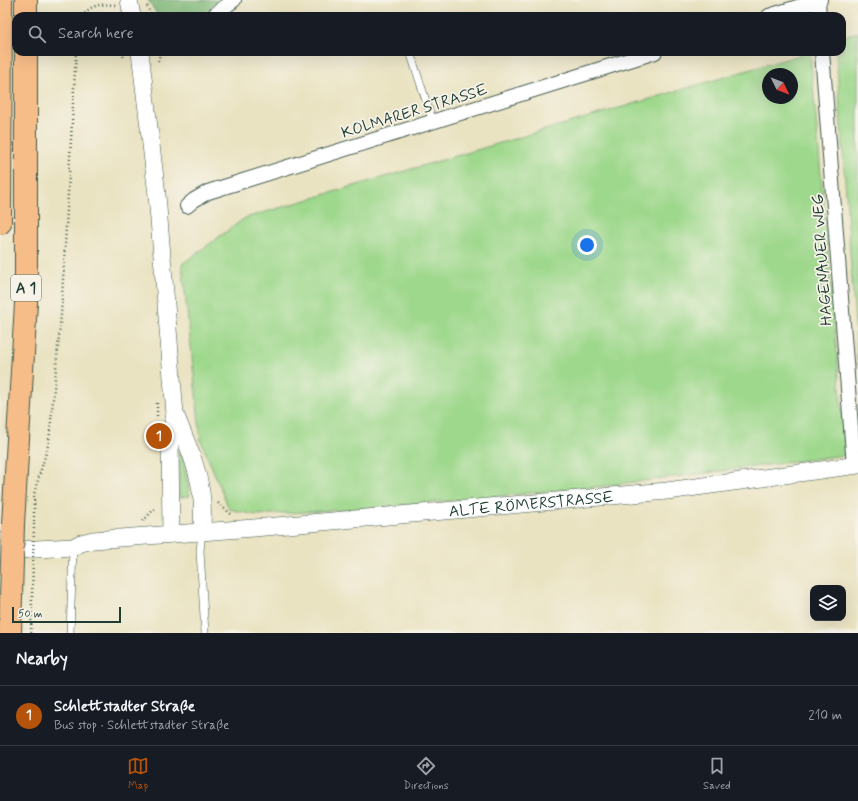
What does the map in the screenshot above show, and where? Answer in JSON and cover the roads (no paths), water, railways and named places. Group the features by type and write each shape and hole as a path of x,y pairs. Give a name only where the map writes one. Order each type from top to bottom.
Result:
{"highway":[{"path":"0,223 1,0"},
{"path":"26,0 26,12"},
{"name":"A 1","path":"10,633 23,524 26,303 26,56"}],"street":[{"path":"218,12 234,0"},
{"path":"782,12 819,0 819,12"},
{"path":"140,56 157,194 175,414 170,438 171,534"},
{"name":"KOLMARER STRASSE","path":"187,206 208,192 642,56"},
{"name":"HAGENAUER WEG","path":"822,56 856,466"},
{"path":"175,414 186,441 198,480 202,501 202,532"},
{"name":"ALTE RÖMERSTRASSE","path":"0,551 73,547 93,540 202,532 667,491 856,466"}],"lane":[{"path":"411,56 433,122"},
{"path":"202,532 200,551 205,633"},
{"path":"70,633 73,547"}],"place":[{"name":"Schlettstadter Straße","path":"159,436"}]}
